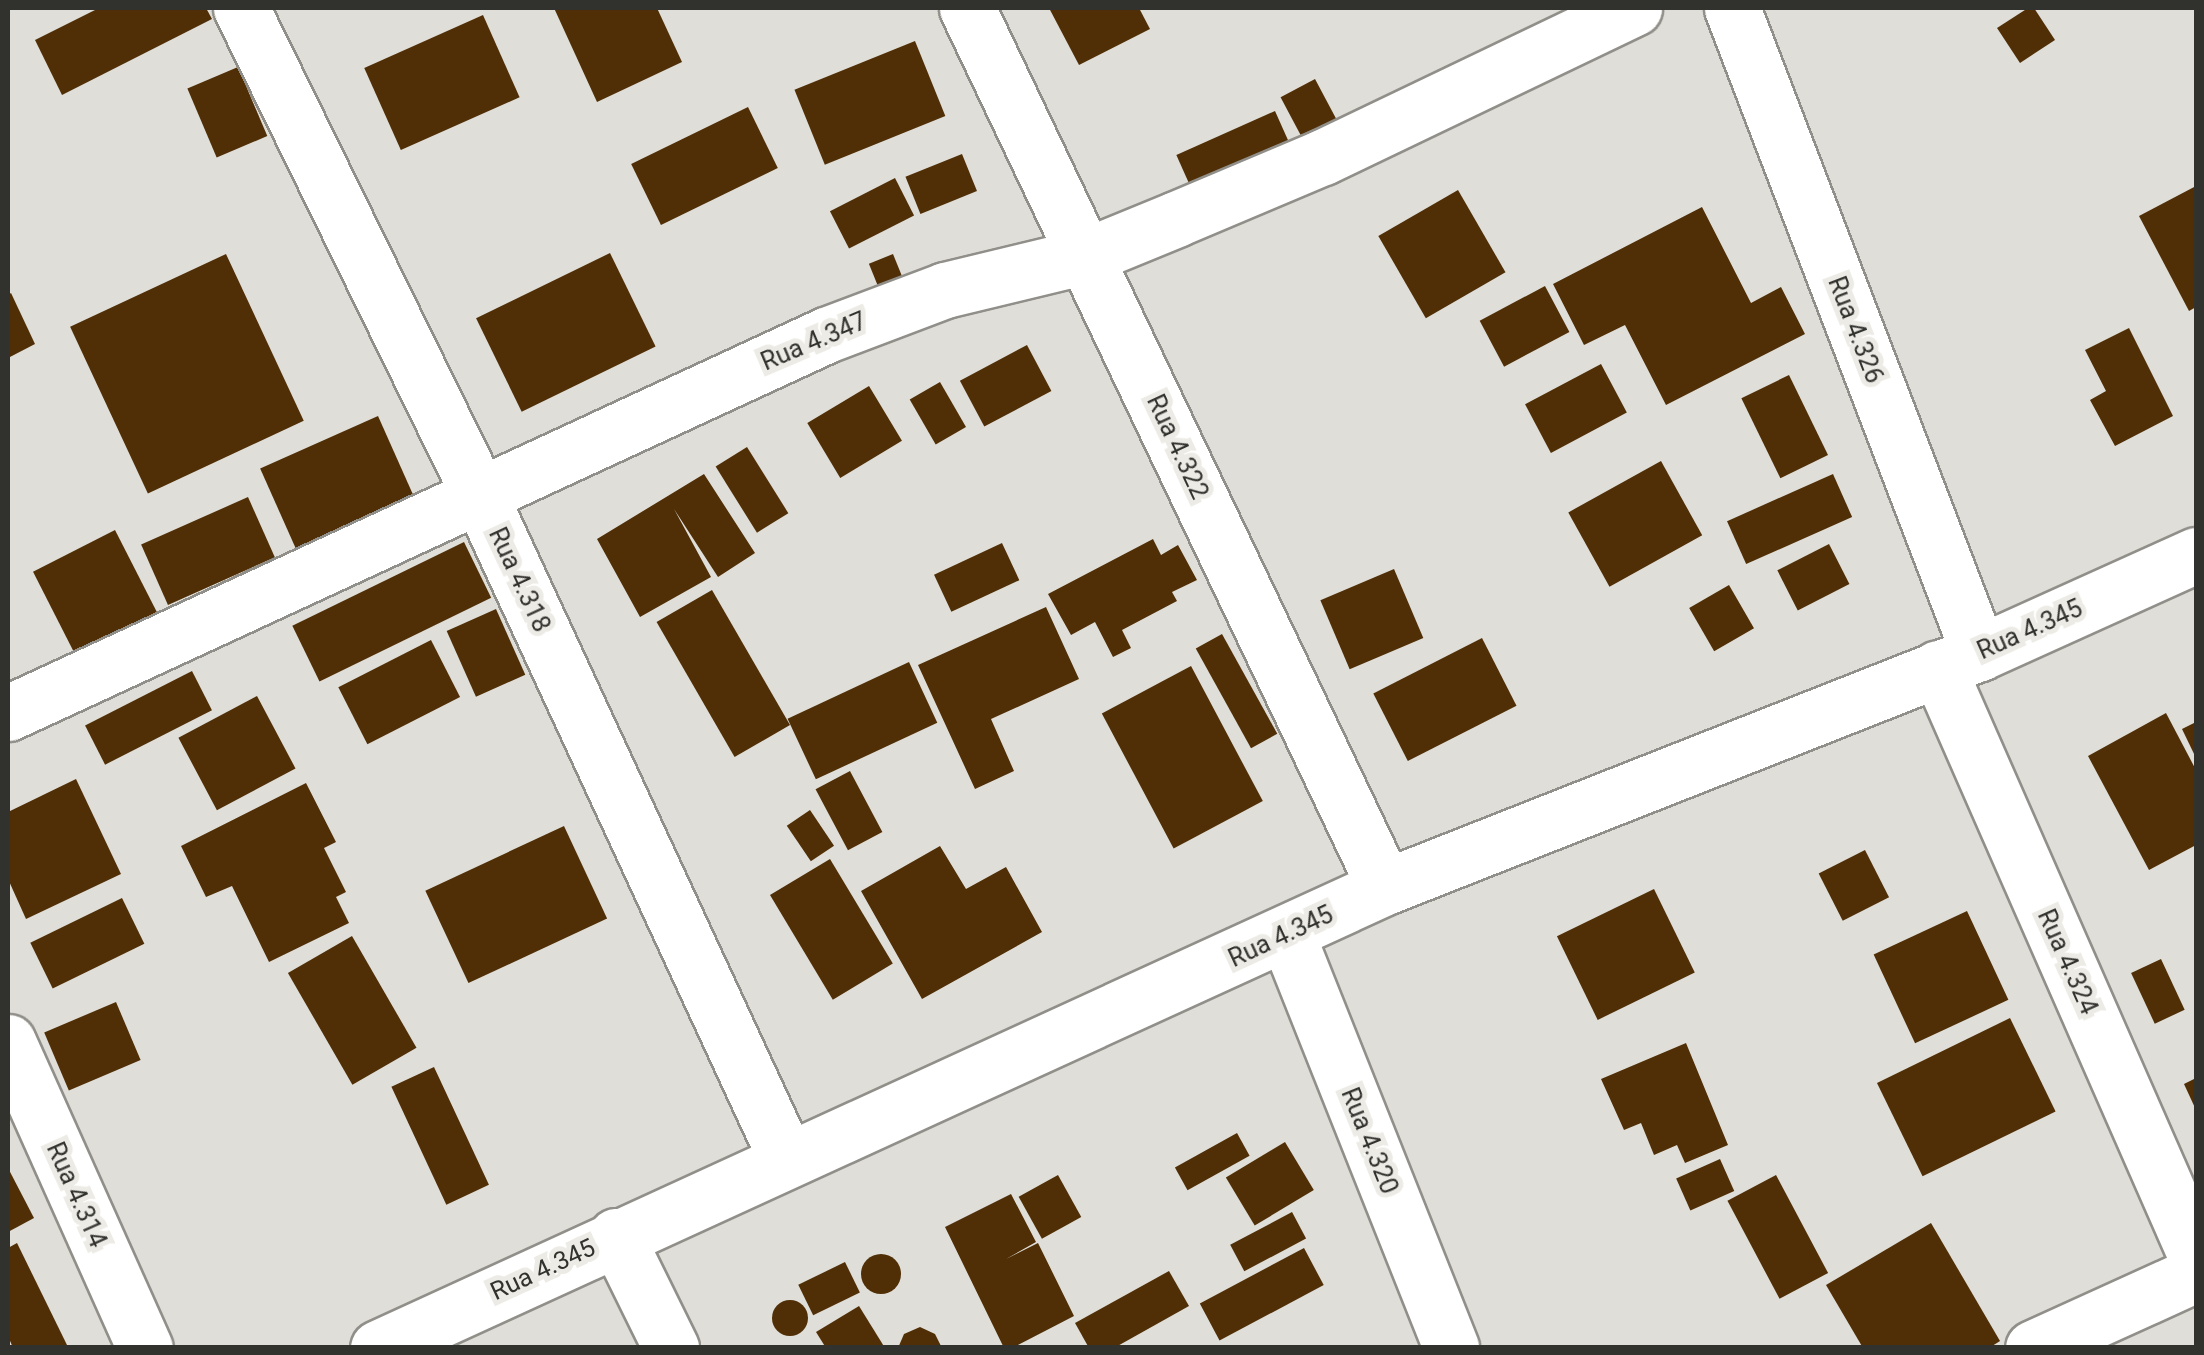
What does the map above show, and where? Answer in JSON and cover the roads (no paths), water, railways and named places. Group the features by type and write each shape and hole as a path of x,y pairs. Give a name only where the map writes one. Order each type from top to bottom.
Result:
{"street":[{"name":"Rua 4.318","path":"241,8 479,494 786,1158"},
{"name":"Rua 4.322","path":"967,8 1385,887"},
{"name":"Rua 4.347","path":"8,713 826,335 945,290 1086,256 1323,157 1634,8"},
{"name":"Rua 4.326","path":"1732,8 1959,660"},
{"name":"Rua 4.345","path":"378,1348 1385,887 1959,660 2196,555"},
{"name":"Rua 4.324","path":"1959,660 2196,1256"},
{"name":"Rua 4.320","path":"1287,935 1452,1348"},
{"name":"Rua 4.314","path":"8,1042 144,1348"},
{"path":"616,1236 671,1348"},
{"path":"2033,1348 2196,1274"}]}
